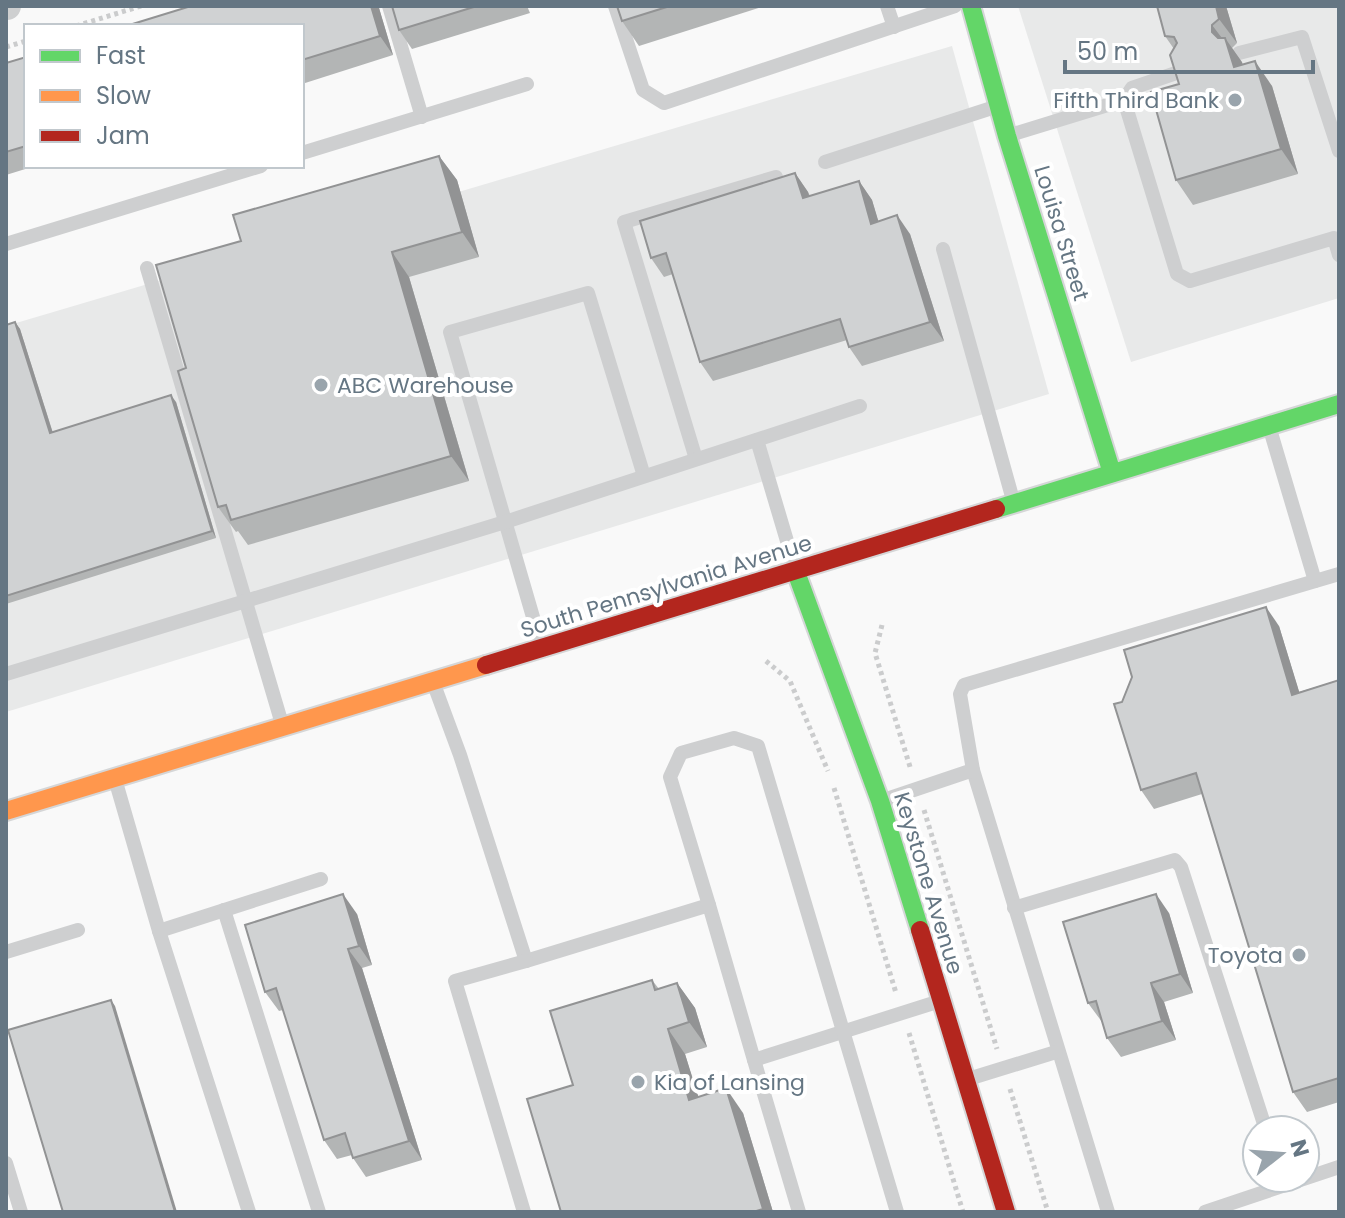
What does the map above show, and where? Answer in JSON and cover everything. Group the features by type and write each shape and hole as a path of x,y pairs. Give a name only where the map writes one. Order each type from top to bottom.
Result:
{"main road":[{"name":"Louisa Street","path":"971,6 1007,136 1112,473"},
{"name":"South Pennsylvania Avenue","path":"6,811 1339,404"},
{"name":"Keystone Avenue","path":"796,572 880,801 1006,1212"}],"lane":[{"path":"389,6 422,117"},
{"path":"615,6 643,90 664,103 955,6"},
{"path":"887,6 894,27"},
{"path":"1239,53 1302,37 1339,151"},
{"path":"1007,136 1124,100 1132,88 1185,70"},
{"path":"304,152 527,84"},
{"path":"1124,100 1177,274 1182,279 1190,281 1336,237 1339,255"},
{"path":"825,162 999,106"},
{"path":"6,244 254,168"},
{"path":"696,459 624,222 776,177"},
{"path":"943,249 1014,504"},
{"path":"147,268 283,724"},
{"path":"542,648 450,332 588,293 644,476"},
{"path":"6,674 505,522 860,406"},
{"path":"1269,425 1315,581"},
{"path":"757,440 796,572"},
{"path":"1108,1212 1056,1052 973,770 960,694 964,685 1339,574"},
{"path":"433,681 526,961"},
{"path":"799,1212 670,777 681,753 734,738 758,746 897,1212"},
{"path":"880,801 973,770"},
{"path":"115,778 159,931 249,1212"},
{"path":"1014,908 1175,860 1181,867 1261,1114"},
{"path":"159,931 321,879"},
{"path":"524,1212 455,981 709,905"},
{"path":"224,910 319,1212"},
{"path":"6,952 78,930"},
{"path":"754,1060 940,1001"},
{"path":"964,1081 1056,1052"},
{"path":"6,1163 21,1212"},
{"path":"1205,1212 1251,1194"}],"path":[{"path":"82,24 141,6"},
{"path":"882,625 875,653 1048,1212"},
{"path":"766,661 790,681 832,781 963,1212"}],"shaded area":[{"path":"1018,6 1339,6 1339,298 1131,362"},
{"path":"952,46 1049,394 6,712 6,326"}],"building":[{"path":"191,6 371,6 380,36 304,59 304,24 132,24"},
{"path":"392,6 477,6 399,30"},
{"path":"617,6 670,6 622,21"},
{"name":"Fifth Third Bank","path":"1157,6 1216,6 1219,19 1212,25 1212,32 1218,38 1225,38 1234,67 1255,61 1281,149 1176,180 1151,92 1179,84 1170,55 1177,43 1174,37 1165,36"},
{"path":"24,58 24,147 6,152 6,63"},
{"name":"ABC Warehouse","path":"439,156 462,232 392,252 451,456 231,520 226,505 218,507 178,371 186,368 156,265 241,241 233,215"},
{"path":"795,173 803,198 859,181 871,224 897,215 930,322 849,347 840,319 700,362 666,253 651,258 640,221"},
{"path":"15,322 50,433 171,395 212,531 6,596 6,325"},
{"name":"Toyota","path":"1266,607 1292,695 1339,680 1339,1078 1293,1092 1196,773 1141,790 1114,704 1122,702 1132,677 1124,650"},
{"path":"343,894 359,946 348,949 409,1141 353,1158 345,1133 324,1140 276,988 265,992 245,925"},
{"path":"1156,894 1180,974 1151,983 1162,1021 1107,1038 1096,1001 1088,1003 1063,922"},
{"name":"Kia of Lansing","path":"652,980 655,990 677,983 689,1022 668,1029 689,1100 726,1088 763,1209 753,1212 561,1212 527,1099 573,1085 550,1011"},
{"path":"111,1000 175,1212 63,1212 8,1030"}],"traffic: fast":[{"path":"971,6 1007,136 1112,473"},
{"path":"996,509 1339,404"},
{"path":"796,572 880,801 920,930"}],"traffic: slow":[{"path":"6,811 486,665"}],"traffic: jam":[{"path":"486,665 996,509"},
{"path":"920,930 1006,1212"}],"place":[{"name":"Fifth Third Bank","path":"1235,100"},
{"name":"ABC Warehouse","path":"321,385"},
{"name":"Toyota","path":"1299,955"},
{"name":"Kia of Lansing","path":"638,1082"}]}
